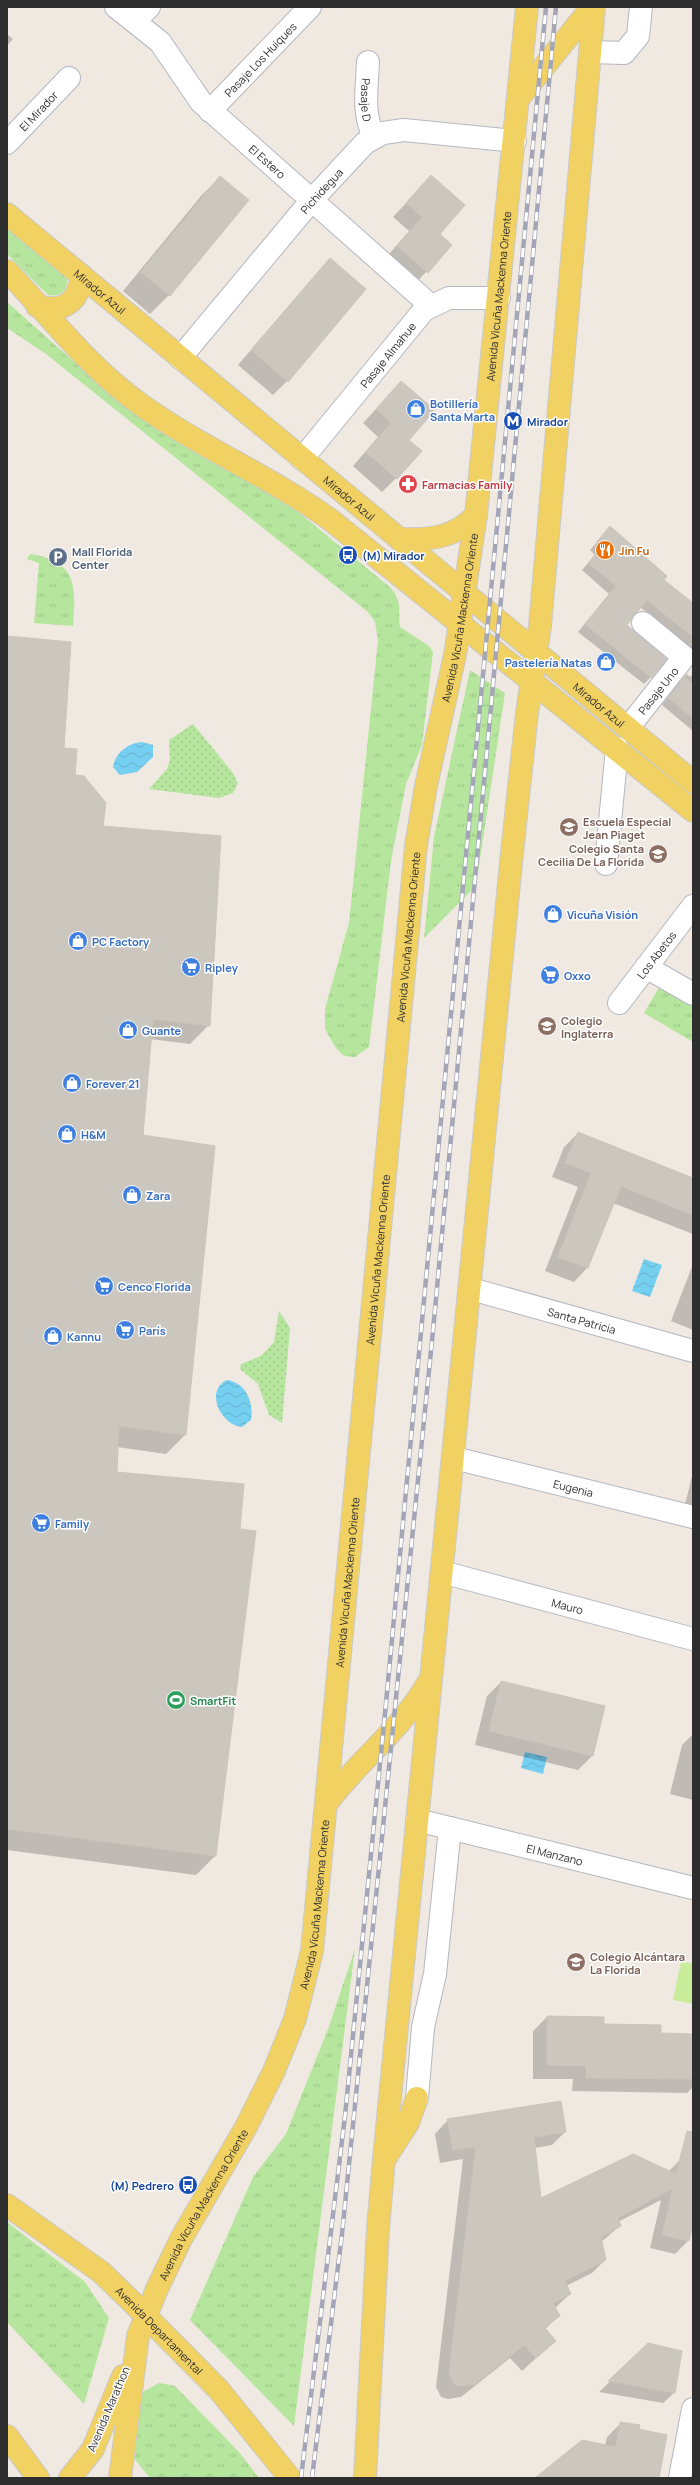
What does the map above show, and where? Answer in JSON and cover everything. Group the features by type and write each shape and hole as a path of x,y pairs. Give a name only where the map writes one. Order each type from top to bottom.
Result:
{"main road":[{"name":"Avenida Vicuña Mackenna Oriente","path":"120,2478 142,2326 194,2214 260,2101 274,2071 295,2019 312,1951 416,846 460,624 476,515 515,141 527,7"},
{"path":"518,99 593,7"},
{"path":"365,2478 378,2229 384,2159 531,681 540,626 593,7"},
{"name":"Mirador Azul","path":"7,214 693,782"},
{"path":"7,271 37,306 86,358 140,404 290,491 332,521 617,748 693,811"},
{"path":"37,306 51,309 64,306 78,291 81,275"},
{"path":"400,539 427,539 450,534 469,523 476,515"},
{"path":"327,1803 344,1782 404,1720 431,1677"},
{"path":"384,2159 408,2123 417,2098"},
{"name":"Avenida Departamental","path":"7,2205 100,2272 142,2326 219,2390 290,2478"},
{"name":"Avenida Marathon","path":"70,2478 93,2449 142,2326"},
{"path":"7,2436 38,2478"}],"street":[{"name":"El Estero","path":"116,7 142,14 193,93 210,111 430,305"},
{"name":"Pasaje Los Huiques","path":"210,111 310,7"},
{"path":"590,52 624,53 638,36 641,7"},
{"name":"Pasaje D","path":"368,62 366,109 369,127 374,137"},
{"name":"El Mirador","path":"7,143 69,78"},
{"name":"Pichidegua","path":"180,358 311,201 357,150 374,137 404,130 515,141"},
{"name":"Pasaje Almahue","path":"302,459 410,324 430,305 448,298 498,298"},
{"name":"Pasaje Uno","path":"628,728 684,657 643,623"},
{"path":"606,864 617,748"},
{"name":"Los Abetos","path":"619,1003 693,906"},
{"path":"646,967 693,994"},
{"name":"Santa Patricia","path":"470,1289 693,1351"},
{"name":"Eugenia","path":"454,1458 693,1517"},
{"name":"Mauro","path":"442,1572 693,1639"},
{"name":"El Manzano","path":"417,1820 693,1888"},
{"path":"417,2098 424,2027 435,1974 450,1828"},
{"path":"680,2478 693,2409"}],"green space":[{"path":"7,226 64,273 67,282 65,290 62,293 58,295 48,295 7,254"},
{"path":"7,302 100,385 297,511 391,588 399,603 400,627 429,646 433,652 422,745 406,784 391,861 369,1047 355,1057 344,1056 336,1048 325,1029 325,1009 349,923 378,640 375,622 368,612 46,354 7,328"},
{"path":"30,554 45,557 65,569 73,587 73,626 34,623 39,563 27,559"},
{"path":"470,670 505,693 476,886 424,938 434,837"},
{"path":"193,724 233,773 238,783 233,793 219,798 149,789 167,769 170,760 169,740"},
{"path":"661,984 693,1003 693,1042 644,1013"},
{"path":"279,1311 290,1328 282,1423 269,1415 258,1384 240,1369 241,1364 261,1356 274,1342"},
{"path":"355,1949 294,2426 190,2320 253,2177 286,2134 328,2029"},
{"path":"681,1961 693,1964 693,2004 673,2000"},
{"path":"7,2222 85,2282 109,2318 84,2404 7,2322"},
{"path":"159,2383 175,2386 239,2452 259,2478 150,2478 132,2456 139,2394"}],"water":[{"path":"142,742 153,745 153,757 137,772 120,775 113,767 116,757 119,753 132,744"},
{"path":"644,1259 662,1265 650,1297 632,1291"},
{"path":"227,1380 234,1382 244,1389 250,1400 252,1413 251,1420 242,1427 234,1425 228,1420 218,1407 216,1399 217,1392 220,1385"},
{"path":"525,1752 547,1757 543,1774 521,1768"}],"building":[{"path":"431,175 465,205 440,234 452,245 428,273 397,246 422,217 406,203"},
{"path":"220,176 249,200 170,296 141,272"},
{"path":"330,258 366,289 288,382 251,350"},
{"path":"401,381 435,410 409,440 422,451 397,479 366,452 391,423 376,409"},
{"path":"610,526 667,576 664,580 693,603 693,637 647,600 627,625 667,659 651,678 585,624 616,586 588,563 602,547 596,543"},
{"name":"Cenco Florida","path":"7,636 71,642 64,748 77,749 75,775 84,776 106,803 103,826 221,836 210,1026 153,1019 143,1135 215,1146 186,1435 119,1426 117,1472 244,1484 240,1529 256,1531 216,1856 7,1829"},
{"path":"684,677 693,684 693,718 668,698"},
{"path":"578,1132 693,1178 693,1215 621,1186 588,1268 558,1257 591,1173 565,1163"},
{"path":"501,1681 605,1706 593,1756 489,1731"},
{"path":"547,2016 604,2017 604,2024 661,2025 661,2033 693,2034 693,2079 586,2078 586,2066 547,2065"},
{"path":"561,2101 566,2132 534,2137 541,2198 633,2154 676,2174 687,2131 693,2132 693,2225 689,2241 662,2235 673,2188 618,2218 621,2226 601,2237 606,2260 565,2281 571,2294 553,2303 560,2316 544,2327 556,2341 536,2358 524,2345 475,2384 462,2386 454,2384 449,2373 476,2147 453,2150 447,2119"},
{"path":"648,2343 682,2351 675,2393 608,2381"},
{"path":"620,2422 640,2425 639,2429 667,2435 659,2478 535,2478 582,2440 616,2447"}],"railway":[{"path":"301,2478 345,2116 386,1703 546,7"},
{"path":"312,2478 342,2234 433,1331 556,7"}],"place":[{"name":"Botillería Santa Marta","path":"416,409"},
{"name":"Mirador","path":"513,421"},
{"name":"Farmacias Family","path":"408,484"},
{"name":"Jin Fu","path":"605,550"},
{"name":"(M) Mirador","path":"348,555"},
{"name":"Mall Florida Center","path":"58,557"},
{"name":"Pastelería Natas","path":"606,662"},
{"name":"Escuela Especial Jean Piaget","path":"569,827"},
{"name":"Colegio Santa Cecilia De La Florida","path":"658,854"},
{"name":"Vicuña Visión","path":"553,914"},
{"name":"PC Factory","path":"78,941"},
{"name":"Ripley","path":"191,967"},
{"name":"Oxxo","path":"550,975"},
{"name":"Colegio Inglaterra","path":"547,1026"},
{"name":"Guante","path":"128,1030"},
{"name":"Forever 21","path":"72,1083"},
{"name":"H&M","path":"67,1134"},
{"name":"Zara","path":"132,1195"},
{"name":"Cenco Florida","path":"104,1286"},
{"name":"París","path":"125,1330"},
{"name":"Kannu","path":"53,1336"},
{"name":"Family","path":"41,1523"},
{"name":"SmartFit","path":"176,1700"},
{"name":"Colegio Alcántara La Florida","path":"576,1962"},
{"name":"(M) Pedrero","path":"188,2185"}]}
